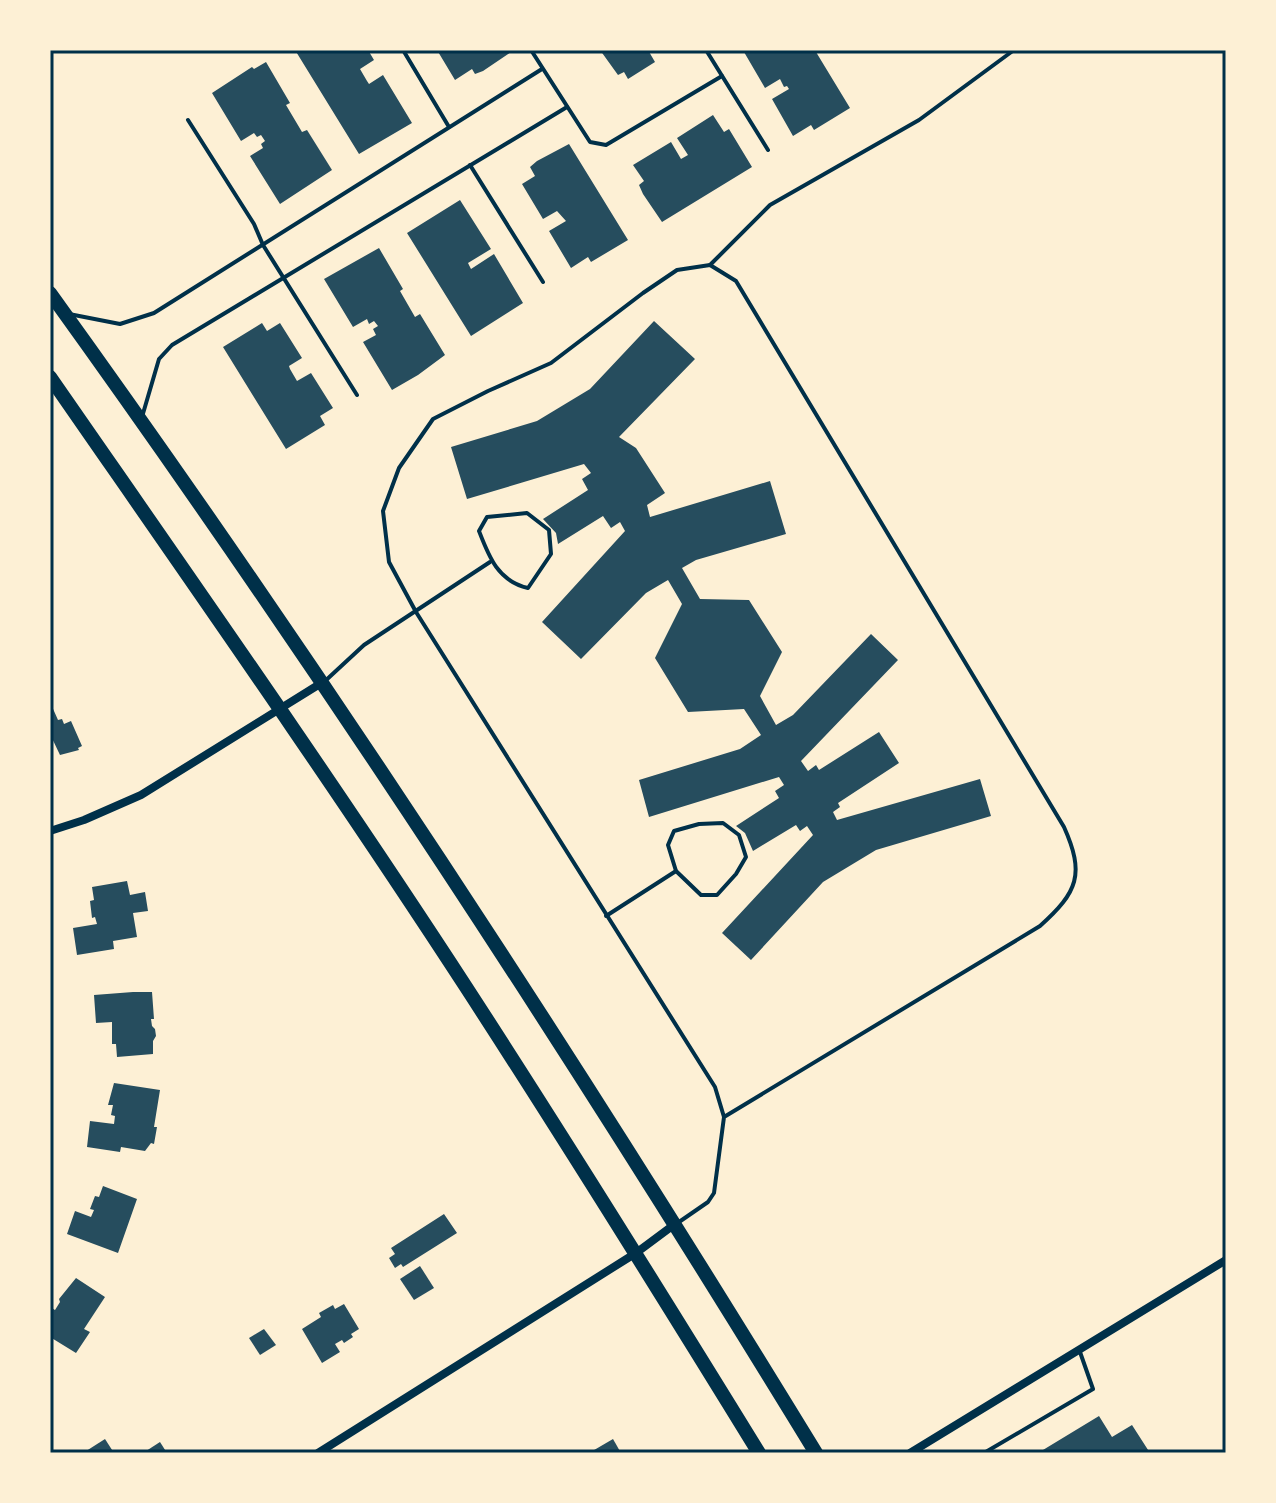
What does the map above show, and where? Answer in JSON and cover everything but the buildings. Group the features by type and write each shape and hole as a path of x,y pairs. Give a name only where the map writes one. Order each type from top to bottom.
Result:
{"main road":[{"path":"50,293 141,419 420,825 676,1224 816,1453"},
{"path":"50,377 281,709 466,987 759,1453"}],"street":[{"path":"50,831 141,795 323,682"},
{"path":"318,1453 636,1253 676,1224"},
{"path":"910,1453 923,1450 1079,1349 1226,1260"}],"lane":[{"path":"403,50 449,128"},
{"path":"531,50 590,142 606,145 722,76"},
{"path":"706,50 768,150"},
{"path":"676,1224 708,1202 714,1193 724,1117 715,1087 416,612 389,562 383,511 399,468 433,419 551,363 677,270 710,265 770,205 919,120 1014,50"},
{"path":"65,314 120,324 154,313 542,69"},
{"path":"141,419 159,359 172,345 567,107"},
{"path":"188,120 357,395"},
{"path":"470,165 543,282"},
{"path":"710,265 736,281 1064,827 1074,850 1077,868 1074,887 1062,906 1040,926 724,1117"},
{"path":"527,513 549,530 551,554 528,588 512,584 490,562 479,531 487,517 527,513"},
{"path":"323,682 364,645 490,562"},
{"path":"723,823 739,835 746,857 717,895 701,895 676,871 668,845 674,831 699,824 723,823"},
{"path":"606,916 676,871"},
{"path":"984,1453 1093,1389 1079,1349"}]}
